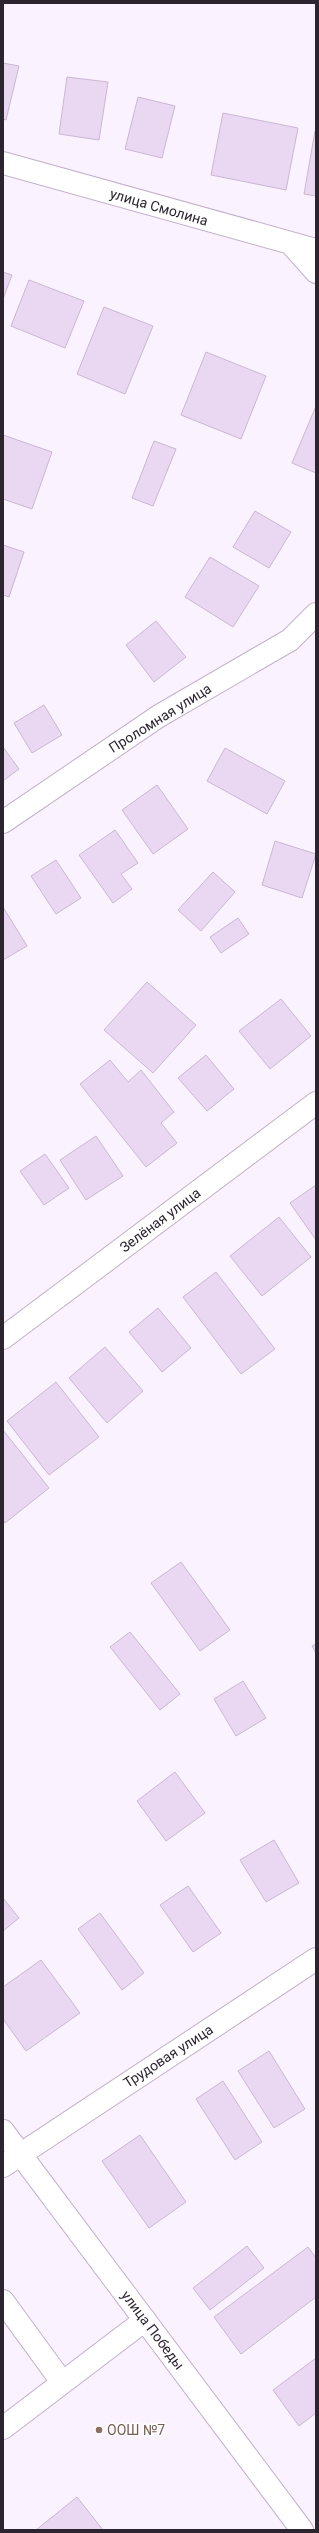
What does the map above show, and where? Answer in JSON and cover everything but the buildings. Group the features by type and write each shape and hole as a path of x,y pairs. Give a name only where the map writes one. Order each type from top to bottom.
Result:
{"street":[{"name":"улица Смолина","path":"3,162 292,245 316,250"},
{"path":"292,245 316,272"},
{"name":"Проломная улица","path":"3,822 159,716 290,640 316,614"},
{"name":"Зелёная улица","path":"3,1338 316,1103"},
{"name":"Трудовая улица","path":"3,2166 316,1959"},
{"name":"улица Победы","path":"3,2132 21,2153 302,2530"},
{"path":"3,2301 62,2382"},
{"path":"3,2428 145,2320"}],"place":[{"name":"ООШ №7","path":"99,2430"}]}
